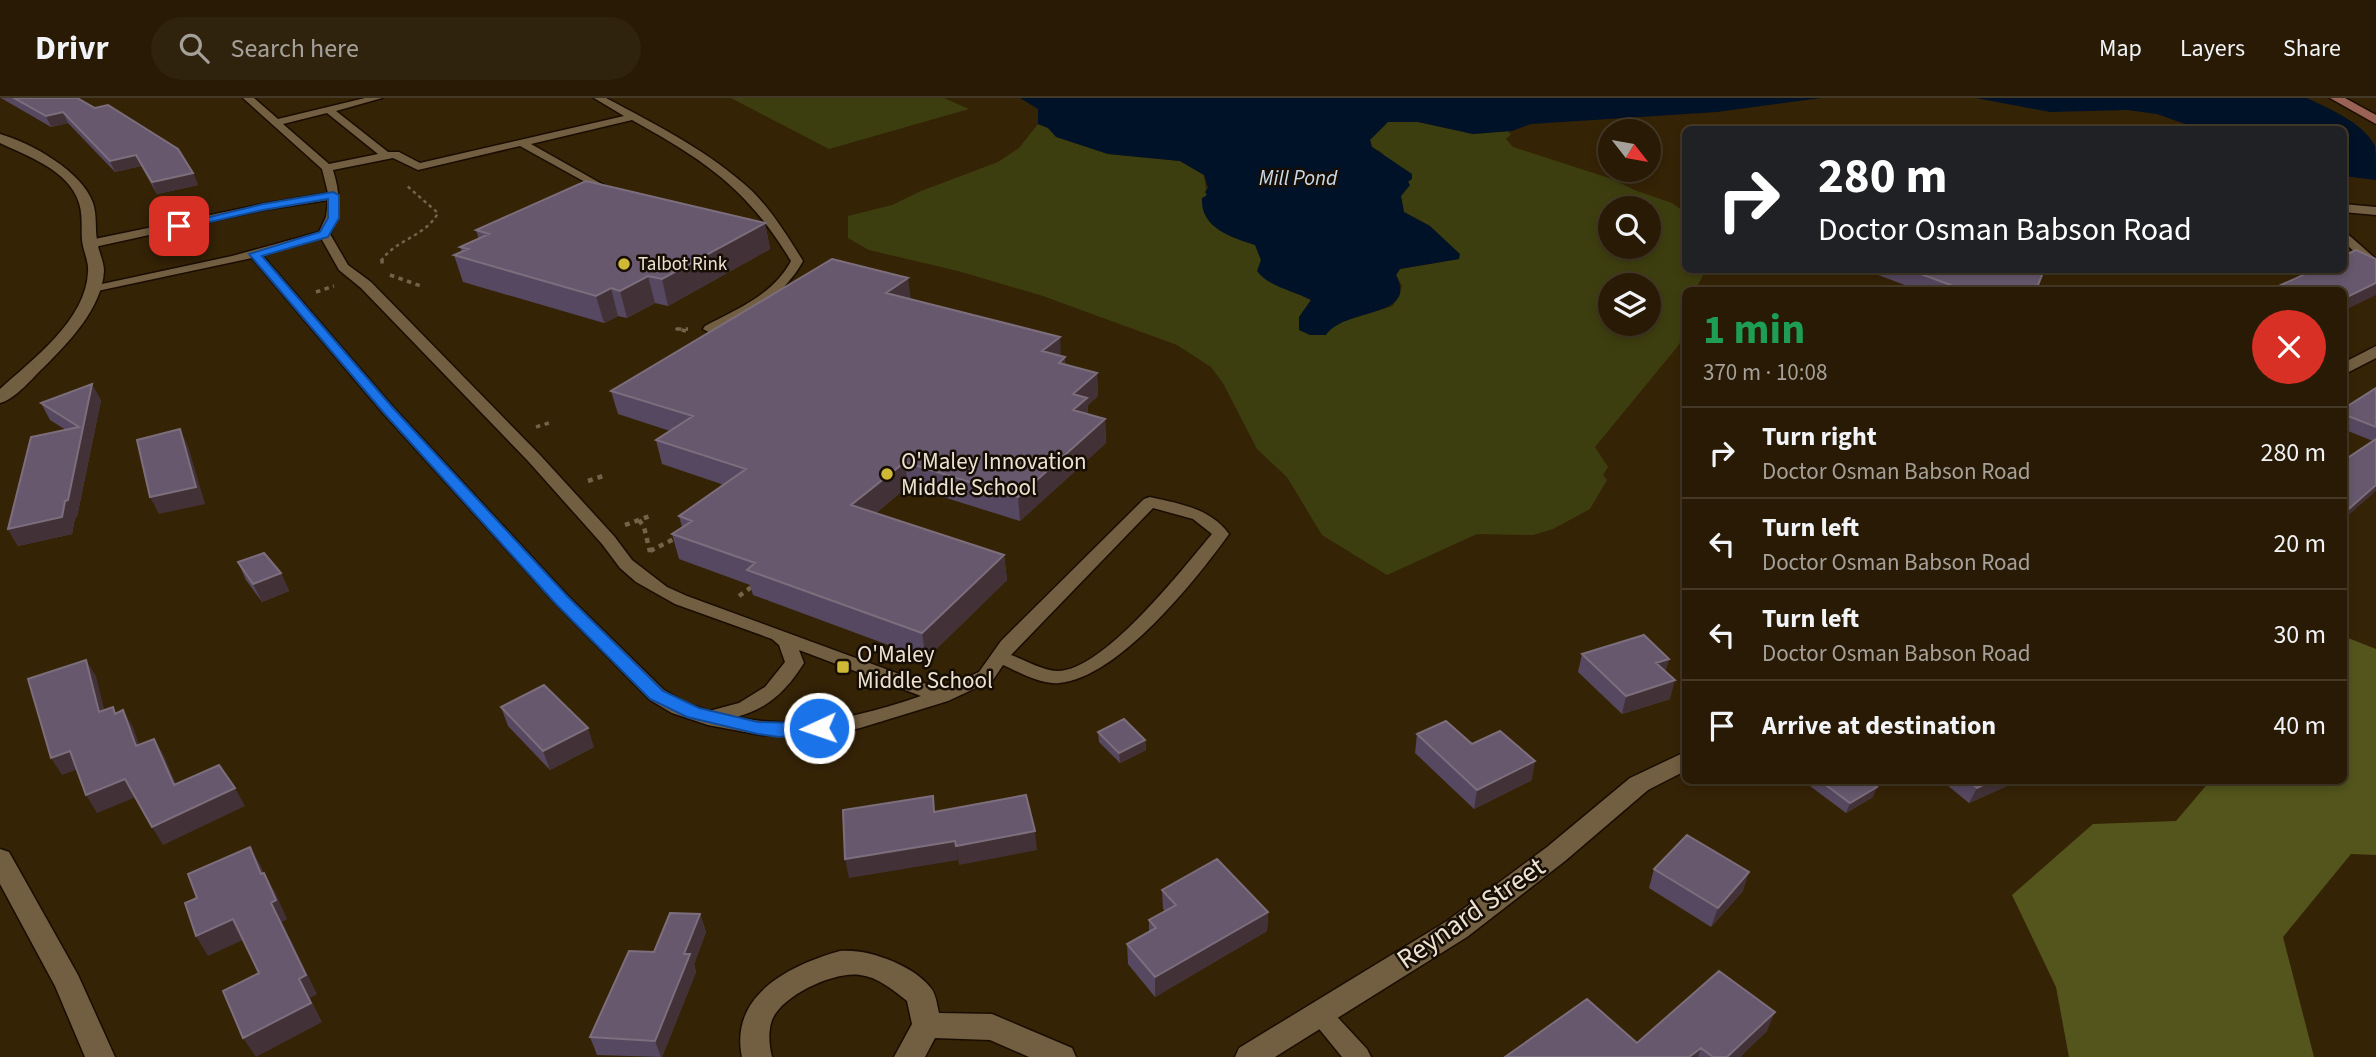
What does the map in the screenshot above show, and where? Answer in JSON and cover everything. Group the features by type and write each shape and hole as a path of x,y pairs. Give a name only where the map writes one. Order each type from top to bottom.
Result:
{"main road":[{"path":"2336,98 2374,117"}],"street":[{"path":"0,138 51,164 76,185 84,197 91,217 90,244 96,270 93,290 80,313 48,354 0,398"},
{"path":"2347,208 2376,211"},
{"path":"2347,368 2376,351"},
{"name":"Reynard Street","path":"1250,1057 1457,929 1556,854 1639,784 1682,762"},
{"path":"0,859 68,983 100,1057"},
{"path":"757,1057 752,1038 767,1002 808,974 848,962 891,972 920,995 927,1026 909,1057"},
{"path":"927,1026 992,1027 1061,1057"}],"lane":[{"path":"93,290 255,254 324,234 334,218 332,182 327,168 248,98"},
{"path":"277,122 377,98"},
{"path":"599,98 725,175 750,197 785,240 797,261 791,276 769,295 710,329"},
{"path":"329,110 385,155"},
{"path":"327,168 395,153 418,167 631,117"},
{"path":"524,144 620,199"},
{"path":"90,244 333,195"},
{"path":"324,234 343,267 366,285 534,458 608,540 626,564 661,591 942,696"},
{"path":"2347,238 2372,262"},
{"path":"255,254 388,411 562,600 656,695 679,708 708,718 779,731 819,728 878,718 942,696 986,676 999,657 1008,645 1150,502 1201,516 1213,522 1221,534 1128,640 1104,660 1077,673 1058,678 999,657"},
{"path":"708,718 746,708 772,692 787,677 795,663 787,643 779,635"},
{"path":"1319,1014 1358,1057"}],"path":[{"path":"406,185 438,214 432,227 391,248 380,262 389,275 421,286"},
{"path":"649,551 680,535"}],"shaded area":[{"path":"731,98 944,98 969,109 829,149"},
{"path":"1388,122 1418,122 1473,134 1507,131 1511,134 1506,139 1513,147 1598,174 1598,182 1619,182 1652,196 1598,196 1598,259 1661,259 1661,199 1682,210 1682,273 1704,273 1697,287 1682,287 1682,339 1678,346 1595,447 1608,467 1603,475 1607,480 1590,509 1553,529 1533,535 1477,534 1387,575 1322,535 1287,477 1257,449 1223,383 1211,367 1177,345 1043,296 958,271 869,250 848,238 848,216 892,205 998,162 1019,148 1038,124 1048,128 1057,137 1108,154 1180,161 1204,175 1207,195 1232,237 1255,245 1261,260 1258,271 1277,284 1311,300 1299,317 1334,324 1393,306 1402,286 1396,275 1400,269 1459,259 1430,226 1404,212 1401,196 1410,185 1381,152 1372,147 1370,140"},
{"path":"2347,638 2376,649 2376,855 2351,854 2283,937 2314,1057 2069,1057 2056,987 2012,895 2093,824 2176,821 2207,784 2347,784"}],"water":[{"name":"Mill Pond","path":"1020,98 1821,98 1717,112 1531,124 1512,131 1473,134 1418,122 1388,122 1370,140 1372,147 1412,174 1412,179 1408,182 1410,185 1401,196 1404,212 1430,226 1460,254 1459,259 1400,269 1396,275 1400,289 1398,299 1389,306 1336,326 1326,335 1310,335 1299,330 1299,317 1311,300 1261,276 1257,271 1261,260 1255,245 1219,230 1206,217 1202,198 1207,195 1205,192 1208,188 1204,175 1180,161 1108,154 1056,137 1048,128 1038,124 1038,109"},
{"path":"1976,98 2307,98 2345,117 2370,138 2375,146 2376,180 2347,176 2347,126 2191,126 2157,114 2127,110 2050,112"}],"building":[{"path":"14,98 77,98 95,108 108,105 178,149 193,173 152,182 136,155 110,161 63,112 46,116"},
{"name":"Talbot Rink","path":"586,181 765,223 662,279 648,276 620,291 611,288 596,296 454,255 468,249 460,247 489,234 476,230"},
{"path":"2356,250 2376,259 2376,283 2347,297 2347,287 2277,287 2307,273 2347,273 2347,254"},
{"path":"832,259 908,278 886,293 1060,337 1042,351 1065,357 1059,363 1097,373 1073,394 1087,398 1073,410 1105,419 1018,497 905,462 851,505 1004,555 922,633 747,570 755,563 672,534 692,521 679,516 746,469 656,440 693,416 611,391"},
{"path":"1918,273 2043,273 2037,287 1956,287"},
{"path":"92,384 68,500 65,501 62,517 8,529 31,437 79,427 41,403"},
{"path":"2376,388 2376,427 2347,416 2347,406"},
{"path":"180,429 196,487 150,497 137,440"},
{"path":"2376,439 2376,485 2347,510 2347,458"},
{"path":"264,553 281,573 253,584 238,562"},
{"path":"1644,635 1669,659 1656,663 1675,680 1626,696 1582,654"},
{"path":"86,660 99,712 113,707 115,714 123,710 136,746 154,739 174,785 219,765 235,788 152,827 125,779 86,795 70,751 51,758 28,679"},
{"path":"544,685 588,728 543,751 501,707"},
{"path":"1124,719 1145,740 1119,753 1098,732"},
{"path":"1446,721 1472,744 1500,731 1535,761 1477,790 1417,734"},
{"path":"1824,784 1873,784 1877,787 1850,803"},
{"path":"1026,795 1035,831 956,846 955,841 845,859 843,810 933,796 934,812"},
{"path":"1687,835 1749,872 1718,908 1654,869"},
{"path":"250,847 276,900 271,903 306,975 299,979 311,1003 243,1038 223,991 259,973 233,919 196,936 185,903 197,898 188,874"},
{"path":"1217,859 1268,912 1155,977 1127,944 1156,928 1149,920 1176,905 1162,890"},
{"path":"670,913 700,914 684,954 690,954 655,1041 590,1037 629,951 654,952"},
{"path":"1719,971 1775,1012 1727,1057 1713,1057 1701,1048 1689,1057 1505,1057 1587,999 1637,1043"}],"place":[{"name":"Talbot Rink","path":"624,264"},
{"name":"O'Maley Innovation Middle School","path":"887,474"},
{"name":"O'Maley Middle School","path":"843,667"}],"route":[{"path":"179,226 333,195 331,211 334,218 324,234 255,254 388,411 562,600 656,695 679,708 708,718 779,731 819,728"}]}
